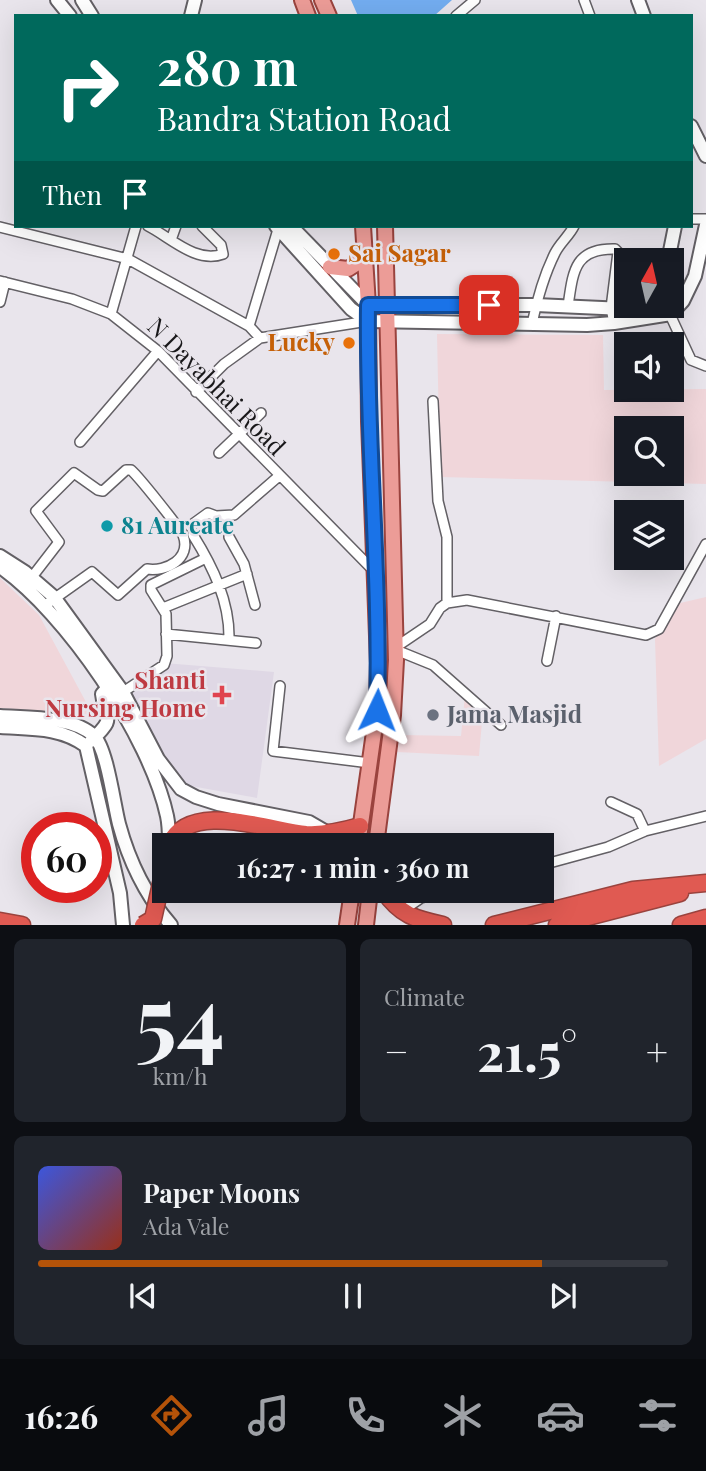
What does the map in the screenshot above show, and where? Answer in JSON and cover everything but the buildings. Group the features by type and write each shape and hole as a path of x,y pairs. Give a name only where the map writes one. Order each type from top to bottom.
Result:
{"highway":[{"path":"176,833 186,825 214,820 300,833"},
{"path":"328,833 360,826"},
{"path":"557,925 706,885"},
{"path":"494,925 633,890 706,885"},
{"path":"150,923 155,903"},
{"path":"392,903 419,920 443,925"},
{"path":"0,920 22,925"},
{"path":"681,925 706,920"},
{"path":"701,925 706,920"}],"main road":[{"path":"57,0 68,14"},
{"path":"693,130 706,156"},
{"path":"684,299 695,276 706,225"},
{"path":"283,228 351,309 368,321 532,324 614,323 635,318"},
{"path":"283,228 330,267 368,305 614,308"},
{"path":"359,833 377,710 379,663 363,228"},
{"path":"378,833 393,715 396,648 385,228"},
{"path":"671,248 675,228"},
{"path":"330,267 348,268 365,258"},
{"path":"369,400 389,400"},
{"path":"0,556 49,602 111,684 158,759 181,789 218,804 309,822 328,833"},
{"path":"0,566 25,577"},
{"path":"86,746 108,722 108,712 102,696 111,684"},
{"path":"119,696 155,776 168,818 169,833"},
{"path":"0,716 55,720 96,737 105,758 126,846 144,888 171,925"},
{"path":"0,727 50,730 76,738 86,746 101,812"},
{"path":"112,850 126,846"},
{"path":"112,860 121,898 123,925"},
{"path":"121,898 144,888"},
{"path":"347,925 350,903"},
{"path":"366,925 369,903"}],"street":[{"path":"458,14 475,0"},
{"path":"0,227 128,259 249,326 260,338"},
{"path":"111,314 136,228"},
{"path":"151,228 194,253 215,256 223,254 221,245 204,228"},
{"path":"171,240 175,228"},
{"path":"249,326 280,228"},
{"path":"532,324 555,251 568,238 573,228"},
{"path":"568,306 573,272 578,261 602,249 615,249 618,252 611,308 614,323"},
{"path":"0,302 2,282"},
{"name":"N Dayabhai Road","path":"2,282 72,299 111,314 158,351 374,571"},
{"path":"672,318 678,337 691,360 706,366"},
{"path":"196,392 224,364 260,338 368,321"},
{"path":"80,442 158,351"},
{"path":"433,401 438,501 447,537 447,603"},
{"path":"219,453 261,413"},
{"path":"25,577 59,542 37,515 37,509 73,474 101,491 126,470 134,471 182,534 183,550 180,559 160,571 147,569 118,595 92,572 49,602"},
{"path":"190,526 208,513 216,516 234,515 279,476"},
{"path":"193,536 218,585 228,615 229,640"},
{"path":"229,537 247,574 255,605"},
{"path":"502,725 433,666 396,648 430,624 440,608 447,603 467,600 646,635 659,629 706,544"},
{"path":"119,696 164,664 167,656 163,608 151,590 151,584 206,558"},
{"path":"163,608 247,574"},
{"path":"547,661 556,616"},
{"path":"166,634 256,643"},
{"path":"280,686 273,751 370,763"},
{"path":"611,802 637,814 645,831"},
{"path":"554,862 608,847 645,831 706,816"},
{"path":"402,911 414,903"}],"shaded area":[{"path":"437,334 603,335 604,390 614,390 614,402 684,402 684,389 706,389 706,484 684,483 684,416 614,416 614,482 440,477"},
{"path":"0,578 39,615 93,715 0,708"},
{"path":"706,597 706,739 659,766 655,639 676,604"},
{"path":"164,663 274,672 257,798 191,786 171,774 130,694 131,684"},
{"path":"465,695 483,710 479,756 397,752 400,735 461,736"}],"water":[{"path":"351,0 452,0 436,14 357,14"}],"place":[{"name":"Sai Sagar","path":"334,254"},
{"name":"Lucky","path":"349,343"},
{"name":"81 Aureate","path":"107,526"},
{"name":"Shanti Nursing Home","path":"222,695"},
{"name":"Jama Masjid","path":"433,715"}],"route":[{"path":"377,710 379,663 370,446 368,305 489,305"}]}
